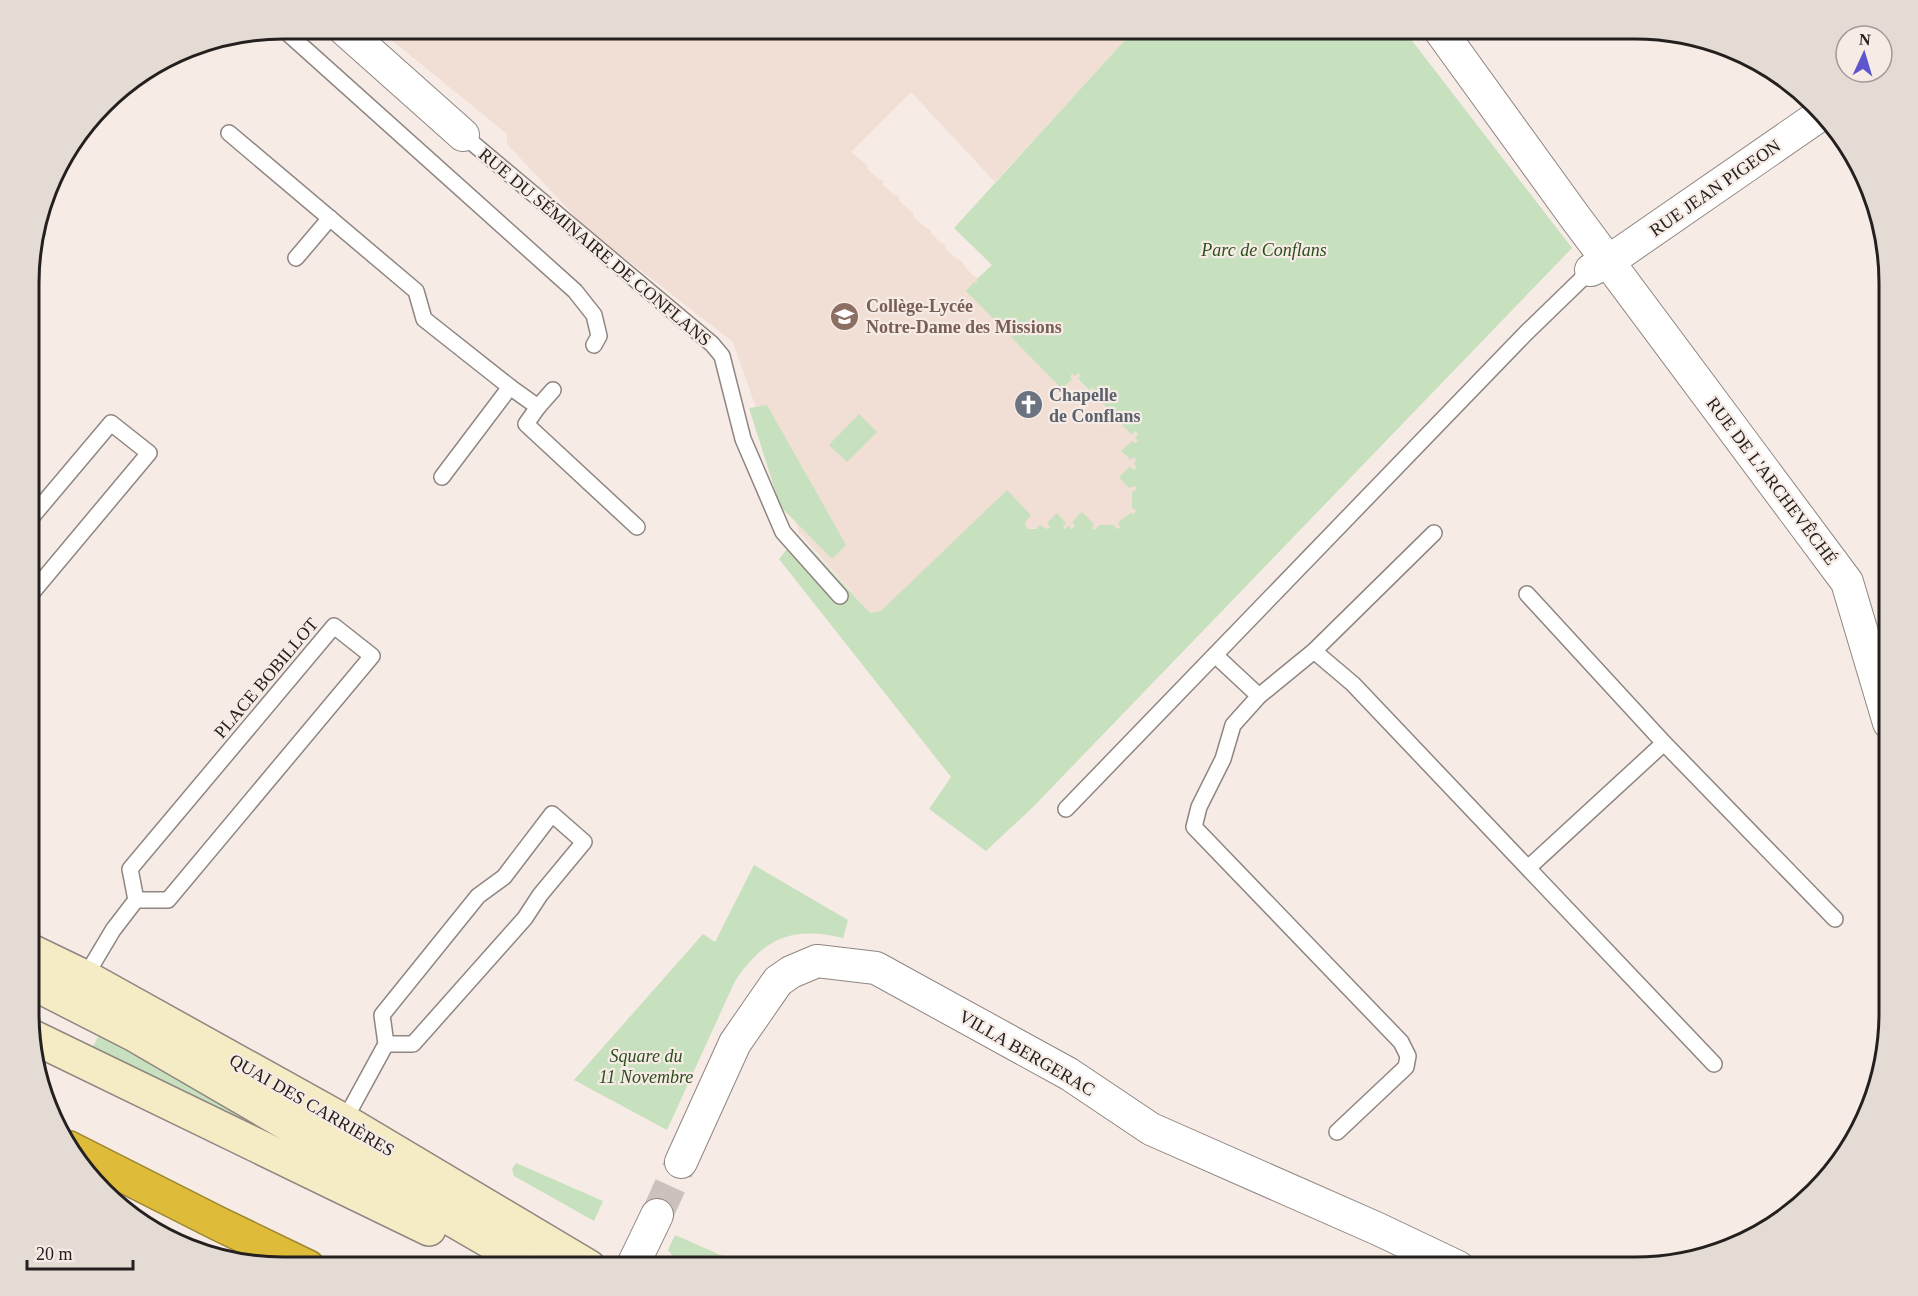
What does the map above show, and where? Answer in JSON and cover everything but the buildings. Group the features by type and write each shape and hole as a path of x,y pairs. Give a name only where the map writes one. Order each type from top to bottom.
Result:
{"highway":[{"path":"85,1156 287,1257"}],"main road":[{"name":"QUAI DES CARRIÈRES","path":"39,955 86,977 344,1121 572,1257"},
{"name":"QUAI DES CARRIÈRES","path":"39,986 133,1034 517,1257"},
{"path":"41,1041 486,1257"}],"street":[{"name":"RUE DU SÉMINAIRE DE CONFLANS","path":"356,39 463,135"},
{"name":"RUE DE L'ARCHEVÊCHÉ","path":"1446,39 1600,266 1847,582 1879,689"},
{"name":"RUE JEAN PIGEON","path":"1600,266 1816,119"},
{"name":"VILLA BERGERAC","path":"681,1162 735,1043 778,981 791,972 817,961 876,968 1069,1074 1151,1129 1378,1229 1435,1257"},
{"path":"637,1257 657,1215"}],"lane":[{"path":"295,39 575,291 594,315 599,336 594,345"},
{"path":"229,133 416,291 424,319 538,407"},
{"name":"RUE DU SÉMINAIRE DE CONFLANS","path":"463,135 712,344 722,356 743,439 783,532 840,596"},
{"path":"296,258 330,218"},
{"path":"1066,809 1527,332 1600,266"},
{"path":"442,477 510,387"},
{"path":"553,390 526,424 637,527"},
{"path":"39,508 111,423 149,453 39,584"},
{"path":"1337,1132 1406,1067 1408,1056 1401,1042 1194,827 1199,807 1223,759 1233,725 1259,696 1314,651 1434,533"},
{"path":"1527,594 1664,743 1835,919"},
{"name":"PLACE BOBILLOT","path":"334,626 372,656 168,900 136,900 130,869 334,626"},
{"path":"1314,651 1353,684 1714,1065"},
{"path":"1215,655 1259,696"},
{"path":"1528,868 1664,743"},
{"path":"344,1121 386,1044 382,1015 477,896 504,877 552,814 584,842 540,895 525,918 413,1044 386,1044"},
{"path":"86,977 113,930 136,900"}],"shaded area":[{"name":"Collège-Lycée Notre-Dame des Missions","path":"390,39 1126,39 995,182 911,92 851,152 868,166 867,168 879,180 884,182 882,184 895,196 897,195 911,212 913,211 913,216 931,230 930,232 946,246 945,248 959,259 974,277 978,278 976,283 974,282 1072,379 1070,377 1072,374 1078,373 1081,376 1078,380 1088,390 1092,386 1095,390 1093,393 1119,419 1121,417 1125,420 1122,425 1131,434 1135,431 1138,434 1138,441 1135,443 1131,460 1134,457 1137,460 1137,467 1134,470 1130,466 1136,490 1137,510 1134,515 1130,513 1116,529 1114,525 1099,525 1096,530 1072,522 1075,526 1071,529 1047,523 1050,527 1047,529 1027,529 1025,522 881,611 870,613 799,532 733,342 585,227 507,144 507,134"}],"green space":[{"name":"Parc de Conflans","path":"1126,39 1411,39 1572,248 1033,807 986,851 929,809 951,777 779,559 798,535 870,613 881,611 1007,490 1031,515 1025,522 1027,529 1036,529 1040,525 1047,529 1050,527 1047,523 1057,513 1066,523 1063,527 1065,529 1068,526 1072,529 1075,526 1072,522 1082,512 1094,524 1092,528 1095,530 1099,525 1114,525 1117,529 1120,527 1118,523 1130,513 1134,514 1136,510 1132,508 1132,492 1136,490 1135,486 1129,488 1119,477 1130,466 1134,470 1137,467 1134,464 1136,460 1134,457 1131,460 1121,451 1132,441 1135,443 1138,441 1135,438 1138,434 1135,431 1132,435 1121,424 1124,420 1121,417 1119,419 1093,394 1095,390 1092,387 1089,390 1078,379 1081,376 1078,373 1075,376 1072,374 1070,377 1072,379 1062,389 966,291 992,265 954,228"},
{"path":"767,405 846,545 832,559 780,506 749,408"},
{"path":"859,414 877,432 847,462 829,445"},
{"name":"Square du 11 Novembre","path":"754,865 848,920 843,938 809,934 794,935 768,945 746,966 735,981 667,1130 574,1080 703,934 715,942"},
{"path":"100,1033 198,1080 291,1146 92,1048"},
{"path":"516,1163 603,1201 594,1221 514,1176 512,1169"},
{"path":"675,1235 725,1257 673,1257 668,1250"}],"tunnel":[{"path":"657,1215 681,1162"}],"place":[{"name":"Collège-Lycée Notre-Dame des Missions","path":"845,316"},
{"name":"Chapelle de Conflans","path":"1028,405"}]}
